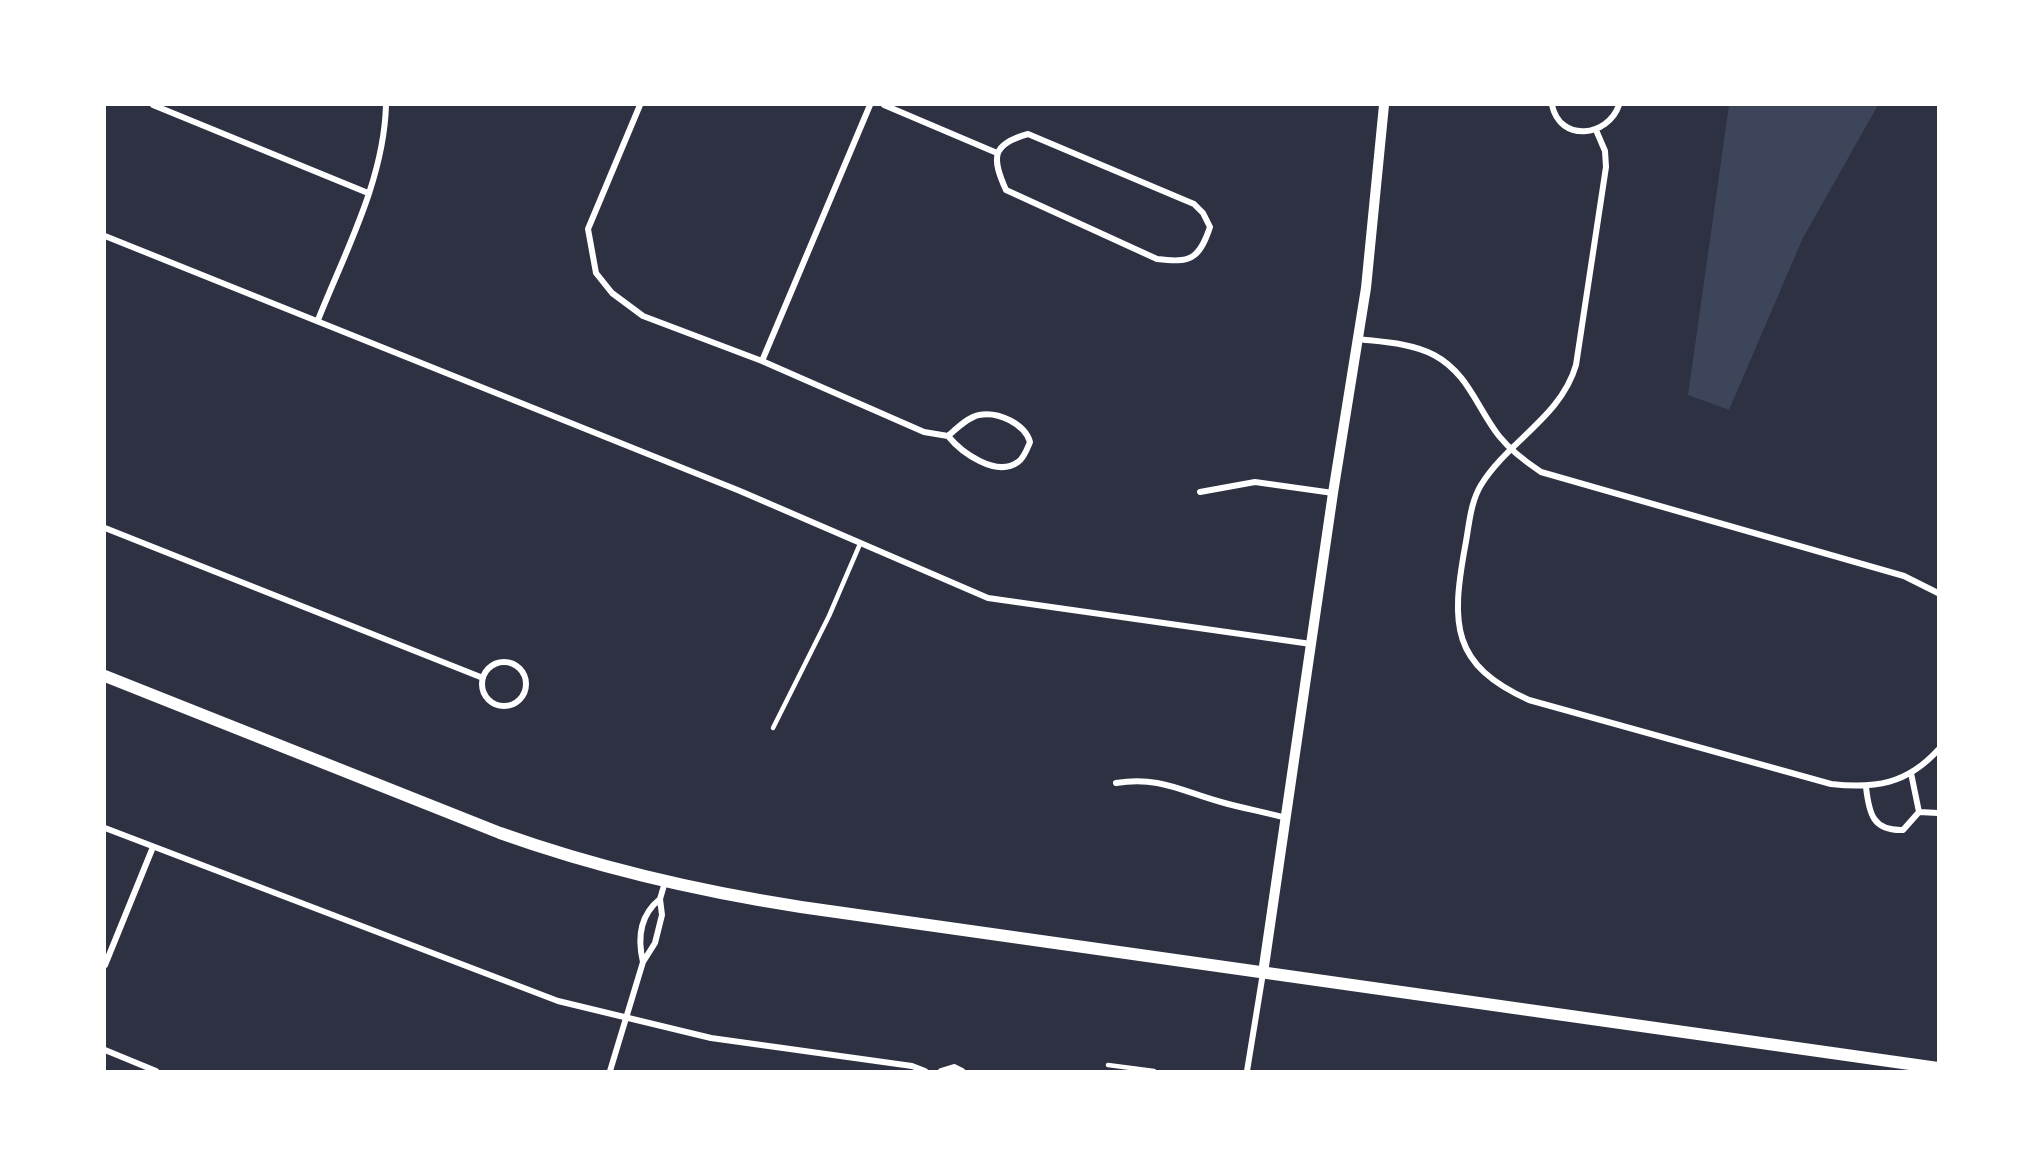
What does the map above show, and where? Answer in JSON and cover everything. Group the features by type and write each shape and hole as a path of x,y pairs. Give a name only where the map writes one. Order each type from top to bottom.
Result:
{"main road":[{"path":"105,675 500,833 546,850 665,882 801,907 1938,1068"}],"street":[{"path":"153,105 369,193"},
{"path":"318,320 369,193 385,125 386,105"},
{"path":"640,105 588,229 596,273 612,293 644,316 762,362 924,432 948,436 958,449 973,458 1006,467 1018,462 1030,442 1027,433 1013,422 993,415 978,415 948,436"},
{"path":"762,362 870,105"},
{"path":"884,105 997,153"},
{"path":"1247,1071 1333,493 1366,288 1384,105"},
{"path":"1552,105 1558,118 1572,130 1581,132 1596,130 1609,123 1619,105"},
{"path":"1596,130 1605,151 1606,167 1573,373 1552,408 1496,465 1479,487 1472,507 1457,592 1457,618 1465,647 1480,670 1502,687 1529,700 1825,782 1866,787 1900,779 1925,764 1938,750"},
{"path":"1028,134 1194,204 1203,213 1210,227 1203,248 1194,257 1182,262 1157,259 1006,189 997,169 997,153 1005,141 1028,134"},
{"path":"105,236 740,491 988,598 1311,644"},
{"path":"1358,339 1417,348 1452,366 1464,380 1498,435 1512,450 1541,472 1904,576 1938,593"},
{"path":"1200,492 1255,482 1333,493"},
{"path":"105,528 483,678"},
{"path":"494,663 515,664 525,674 524,695 513,704 499,706 486,697 482,690 483,678 494,663"},
{"path":"1911,773 1919,812"},
{"path":"1116,783 1146,780 1166,782 1219,801 1286,818"},
{"path":"1866,787 1870,811 1879,826 1889,831 1903,830 1919,812"},
{"path":"1919,812 1938,813"},
{"path":"105,828 558,1001 624,1019 711,1038 912,1066 925,1071"},
{"path":"105,964 153,847"},
{"path":"610,1071 643,962 655,943 662,915 660,899 665,882"},
{"path":"643,962 638,941 647,909 660,899"},
{"path":"105,1050 156,1071"},
{"path":"941,1071 954,1068 962,1071"}],"lane":[{"path":"773,728 829,616 860,544"},
{"path":"1108,1065 1154,1071"}],"shaded area":[{"path":"1729,105 1878,105 1802,240 1729,410 1688,395"}]}
